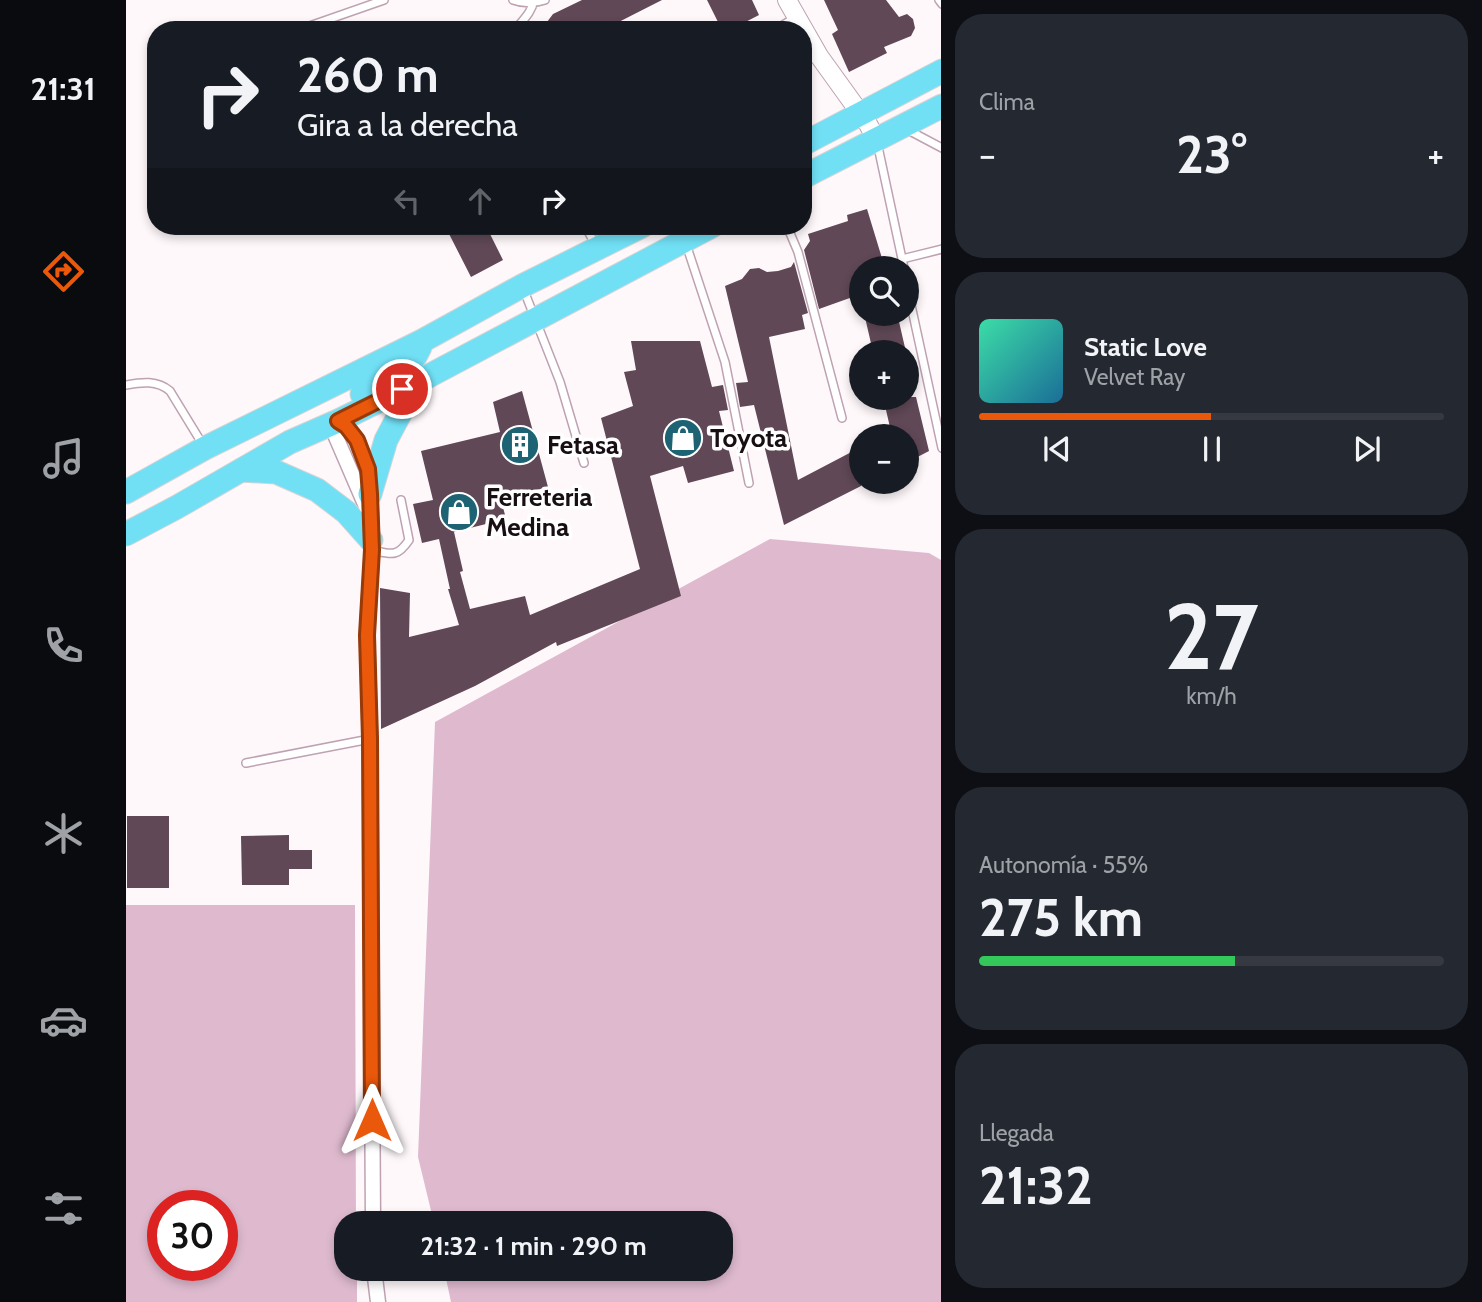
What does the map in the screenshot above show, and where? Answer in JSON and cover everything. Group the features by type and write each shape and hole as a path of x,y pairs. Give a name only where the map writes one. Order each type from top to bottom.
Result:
{"main road":[{"path":"812,140 941,71"},
{"path":"812,172 941,106"},
{"path":"126,492 205,448 422,341 522,286 624,235"},
{"path":"126,534 290,442 424,379 692,235"},
{"path":"233,434 270,434 289,427 338,421 361,395 409,364 419,352 422,341"},
{"path":"370,494 386,440 404,406 424,379"},
{"path":"241,470 276,472 317,490 371,536"}],"street":[{"path":"787,0 799,21"},
{"path":"812,44 876,139"},
{"path":"371,536 336,437 338,421 346,426 357,440 368,469 370,494 371,536 367,635 373,1211"},
{"path":"375,1281 378,1302"}],"lane":[{"path":"324,21 384,0"},
{"path":"513,0 522,3 545,0"},
{"path":"523,21 534,2"},
{"path":"790,21 797,17"},
{"path":"901,127 941,148"},
{"path":"876,139 901,256"},
{"path":"590,235 598,248"},
{"path":"701,235 749,483"},
{"path":"791,235 798,252 842,418"},
{"path":"914,256 941,249"},
{"path":"522,286 560,382 584,463"},
{"path":"915,326 941,449"},
{"path":"126,385 147,382 163,385 170,391 205,448"},
{"path":"371,536 393,554 403,549 409,540 401,500"},
{"path":"246,763 370,739"}],"shaded area":[{"path":"770,539 929,553 941,560 941,1302 451,1302 447,1281 733,1281 733,1211 431,1211 418,1157 435,722"},
{"path":"126,905 355,905 356,1211 334,1211 334,1281 357,1281 357,1302 126,1302"}],"building":[{"path":"582,0 662,0 621,21 548,21 553,14"},
{"path":"707,0 752,0 759,15 747,21 718,21"},
{"path":"824,0 886,0 899,17 907,14 913,19 915,28 911,36 884,47 887,53 849,72 832,34 838,30"},
{"path":"867,209 881,256 849,256 849,298 819,309 804,250 810,241 808,235 848,221 847,215"},
{"path":"450,235 490,235 503,260 471,277"},
{"path":"794,262 808,313 802,315 805,329 769,337 798,480 849,453 849,492 784,525 754,405 740,407 736,383 748,382 725,286 742,279 750,269 759,268 767,272 791,267"},
{"path":"867,326 900,326 903,340 870,340"},
{"path":"631,341 700,341 712,387 723,385 728,410 719,411 734,471 688,483 683,466 650,476 681,596 557,646 556,642 475,686 381,729 380,588 410,593 409,637 459,625 448,589 439,539 422,543 413,504 433,500 421,451 500,432 493,402 522,391 548,487 501,499 506,519 454,532 463,571 460,572 470,609 525,596 530,615 640,569 601,418 633,406 624,372 636,370"},
{"path":"919,409 929,451 919,456 919,424 889,424 886,410"},
{"path":"127,816 169,816 169,888 127,888"},
{"path":"289,835 289,850 312,850 312,869 289,869 289,885 242,885 241,836"}],"place":[{"name":"Toyota","path":"683,438"},
{"name":"Fetasa","path":"520,445"},
{"name":"Ferreteria Medina","path":"459,512"}],"route":[{"path":"372,1120 367,635 372,550 370,494 368,469 357,440 346,426 338,421 402,389"}]}
